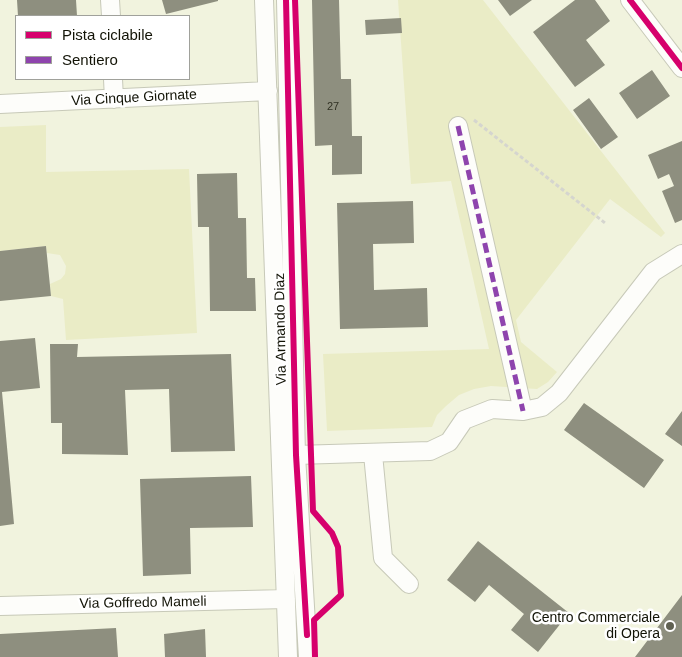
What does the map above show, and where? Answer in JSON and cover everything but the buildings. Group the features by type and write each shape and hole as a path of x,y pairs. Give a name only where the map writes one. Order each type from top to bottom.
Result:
{"street":[{"path":"110,0 110,15"},
{"name":"Via Armando Diaz","path":"264,0 288,657"},
{"name":"Via Armando Diaz","path":"286,0 296,454 308,657"},
{"path":"630,0 682,68"},
{"path":"113,80 114,98"},
{"name":"Via Cinque Giornate","path":"0,104 268,91"},
{"path":"458,126 523,410"},
{"path":"296,454 373,454 430,451 449,442 464,420 492,409 523,410 542,407 560,393 653,272 682,254"},
{"path":"373,454 383,558 409,584"},
{"name":"Via Goffredo Mameli","path":"0,606 286,599"}],"path":[{"path":"458,126 458,120 463,116 473,119 605,223"}],"green space":[{"path":"398,0 483,0 665,233 661,237 610,199 516,320 521,342 557,372 548,382 537,389 491,386 474,389 459,395 446,406 437,415 432,427 327,431 323,354 489,349 451,181 411,184"},
{"path":"46,125 46,172 189,169 197,333 66,340 63,299 51,296 50,284 61,279 65,274 66,266 60,255 47,253 46,246 0,251 0,127"}],"marked path":[{"path":"458,126 523,411"}],"cycle path":[{"path":"286,0 296,455 307,635"},
{"path":"295,0 313,511 332,533 338,547 341,595 314,620 315,657"},
{"path":"630,0 682,68"}],"place":[{"name":"Centro Commerciale di Opera","path":"670,626"}]}
